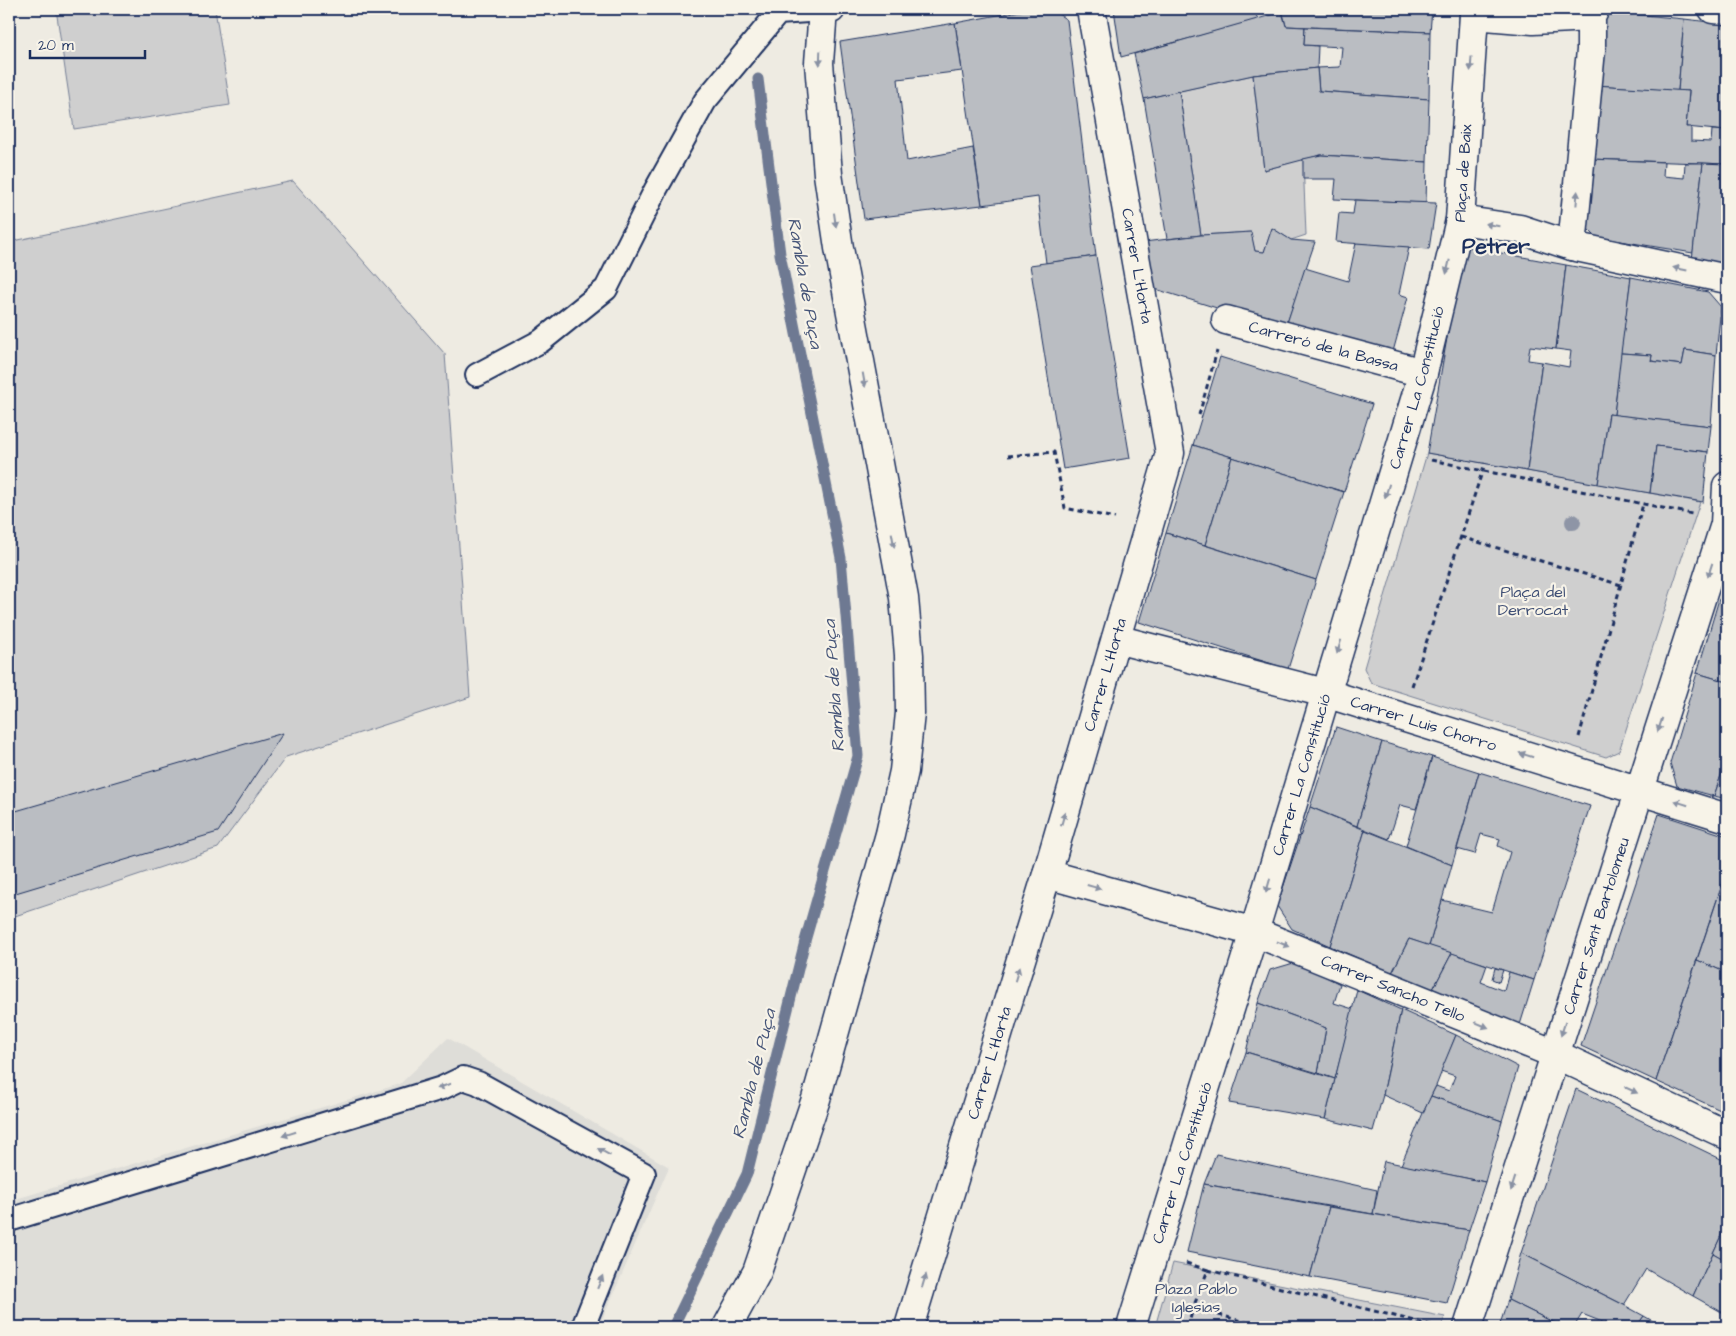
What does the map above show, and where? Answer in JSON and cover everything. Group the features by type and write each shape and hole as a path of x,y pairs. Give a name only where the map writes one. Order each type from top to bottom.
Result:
{"street":[{"path":"727,1327 756,1272 816,1099 890,834 904,771 910,713 904,598 839,248 828,174 819,62 827,9"},
{"name":"Carrer L'Horta","path":"909,1327 1047,874 1170,453 1091,9"},
{"path":"1713,9 1727,10"},
{"name":"Plaça de Baix","path":"1472,12 1533,20 1593,13 1572,246 1520,229 1460,220 1472,12"},
{"name":"Carrer La Constitució","path":"1132,1327 1423,373 1460,220"},
{"path":"1572,246 1727,279"},
{"name":"Carreró de la Bassa","path":"1226,320 1423,373"},
{"name":"Carrer Sant Bartolomeu","path":"1468,1327 1554,1054 1726,524 1727,486"},
{"name":"Carrer Luis Chorro","path":"1116,639 1325,693 1727,818"},
{"name":"Carrer Sancho Tello","path":"1047,874 1254,932 1554,1054 1727,1135"}],"lane":[{"path":"477,375 541,341 606,289 656,189 705,101 778,13 827,9"},
{"path":"9,1220 442,1088 463,1078 478,1083 644,1174 583,1327"}],"path":[{"path":"1170,453 1188,452 1226,320"},
{"path":"1008,456 1054,452 1064,508 1149,525"},
{"path":"1412,687 1484,463"},
{"path":"1444,464 1685,512 1726,524"},
{"path":"1578,740 1643,504"},
{"path":"1461,537 1621,585"},
{"path":"1154,1252 1208,1270 1441,1327"},
{"path":"1188,1327 1193,1308 1208,1270"},
{"path":"1193,1308 1264,1327"}],"shaded area":[{"path":"448,1038 669,1167 599,1327 9,1327 9,1201 400,1084"}],"green space":[{"path":"56,9 215,9 230,105 74,129"},
{"path":"1253,75 1264,170 1303,159 1306,235 1291,240 1272,228 1264,252 1255,251 1250,232 1201,235 1179,91"},
{"path":"293,181 445,354 470,697 286,757 218,848 9,918 9,242"},
{"name":"Plaça del Derrocat","path":"1427,453 1700,502 1619,751 1606,757 1371,683 1364,668"},
{"name":"Plaza Pablo Iglesias","path":"1173,1263 1445,1317 1441,1327 1155,1327"}],"building":[{"path":"1031,9 1051,9 1067,20 1096,256 1046,263 1038,197 982,205 955,23"},
{"path":"1114,9 1254,9 1258,20 1121,57"},
{"path":"1282,9 1432,9 1430,32 1286,26"},
{"path":"1604,11 1684,19 1678,91 1595,85"},
{"path":"1282,12 1286,26 1305,27 1304,45 1318,46 1317,68 1253,75 1144,99 1134,54"},
{"path":"1684,19 1727,24 1727,131 1686,127 1689,91 1678,91"},
{"path":"955,23 962,71 898,79 907,161 973,148 982,205 864,219 840,42"},
{"path":"1305,27 1430,32 1429,99 1319,91 1317,68 1340,67 1342,47 1304,45"},
{"path":"1317,68 1319,91 1429,99 1427,162 1321,155 1264,170 1253,75"},
{"path":"1595,85 1689,91 1686,127 1691,127 1691,141 1711,142 1712,130 1727,131 1727,164 1590,159"},
{"path":"1179,91 1201,235 1167,239 1144,99"},
{"path":"1321,155 1427,162 1426,203 1334,199 1336,179 1303,179 1303,159"},
{"path":"1590,159 1664,162 1663,176 1684,178 1685,163 1703,163 1693,253 1596,237 1586,227"},
{"path":"1703,163 1724,164 1722,194 1727,194 1727,266 1692,260"},
{"path":"1355,200 1436,203 1429,249 1336,242 1339,213 1353,214"},
{"path":"1272,228 1291,240 1315,242 1285,329 1152,288 1144,242 1201,235 1251,232 1255,251 1264,252"},
{"path":"1356,243 1409,247 1399,294 1408,297 1391,359 1285,329 1305,268 1348,281"},
{"path":"1463,246 1566,265 1556,349 1530,346 1528,360 1542,362 1527,471 1427,453"},
{"path":"1096,256 1130,458 1063,469 1030,265"},
{"path":"1566,265 1631,277 1614,415 1609,414 1598,484 1527,471 1542,362 1569,367 1571,351 1556,349"},
{"path":"1631,277 1708,292 1721,307 1716,355 1685,350 1682,365 1651,361 1652,355 1621,353"},
{"path":"1685,350 1716,355 1711,426 1614,415 1621,353 1652,355 1651,361 1682,365"},
{"path":"1220,357 1372,404 1344,492 1193,445"},
{"path":"1609,414 1711,426 1708,452 1656,446 1650,493 1598,484"},
{"path":"1193,445 1232,457 1205,545 1166,533"},
{"path":"1656,446 1708,452 1703,502 1650,493"},
{"path":"1232,457 1344,492 1316,580 1205,545"},
{"path":"1166,533 1316,580 1288,669 1139,622"},
{"path":"1727,596 1727,682 1697,673 1719,599"},
{"path":"1697,673 1727,682 1727,758 1714,796 1677,786 1670,763"},
{"path":"1336,727 1382,742 1357,826 1310,807"},
{"path":"283,733 218,832 9,895 9,813"},
{"path":"1382,742 1432,757 1416,809 1400,805 1389,839 1357,826"},
{"path":"1432,757 1479,772 1452,865 1406,846"},
{"path":"1727,758 1727,799 1714,796"},
{"path":"1479,772 1590,806 1534,980 1429,946 1442,900 1492,912 1510,852 1498,846 1500,839 1481,834 1475,854 1457,849"},
{"path":"1310,807 1365,830 1330,946 1292,929 1277,906"},
{"path":"1659,814 1727,836 1727,870 1656,1081 1581,1046"},
{"path":"1365,830 1452,865 1429,946 1409,939 1392,973 1330,946"},
{"path":"1727,870 1727,973 1697,960"},
{"path":"1409,939 1452,953 1432,991 1392,973"},
{"path":"1452,953 1487,965 1481,982 1504,991 1509,972 1534,980 1519,1028 1432,991"},
{"path":"1697,960 1727,973 1727,1113 1656,1081"},
{"path":"1297,962 1340,984 1334,1003 1353,1009 1335,1079 1318,1073 1326,1028 1258,1003 1270,970"},
{"path":"1495,968 1503,970 1499,982 1492,979"},
{"path":"1357,990 1401,1010 1383,1095 1373,1131 1325,1119"},
{"path":"1258,1003 1326,1028 1318,1073 1246,1052"},
{"path":"1401,1010 1456,1035 1423,1113 1383,1095"},
{"path":"1456,1035 1518,1067 1502,1121 1431,1096 1436,1086 1449,1091 1455,1076 1441,1071"},
{"path":"1246,1052 1335,1079 1325,1119 1229,1103"},
{"path":"1576,1089 1727,1162 1727,1223 1693,1296 1646,1269 1624,1305 1521,1253"},
{"path":"1431,1096 1502,1121 1485,1182 1401,1165"},
{"path":"1216,1154 1377,1190 1373,1214 1204,1184"},
{"path":"1384,1161 1485,1182 1469,1230 1373,1214"},
{"path":"1204,1184 1329,1207 1310,1277 1187,1252"},
{"path":"1329,1207 1469,1230 1447,1303 1310,1277"},
{"path":"1727,1223 1727,1261 1713,1253"},
{"path":"1521,1253 1644,1316 1636,1327 1615,1327 1582,1314 1574,1327 1563,1327 1508,1300"},
{"path":"1713,1253 1727,1261 1727,1315 1693,1296"},
{"path":"1508,1300 1563,1327 1499,1327"},
{"path":"1644,1316 1663,1327 1636,1327"}],"waterway":[{"name":"Rambla de Puça","path":"673,1327 747,1174 805,941 858,756 841,558 780,254 758,79"}],"district":[{"name":"Petrer","path":"1496,246"}]}
